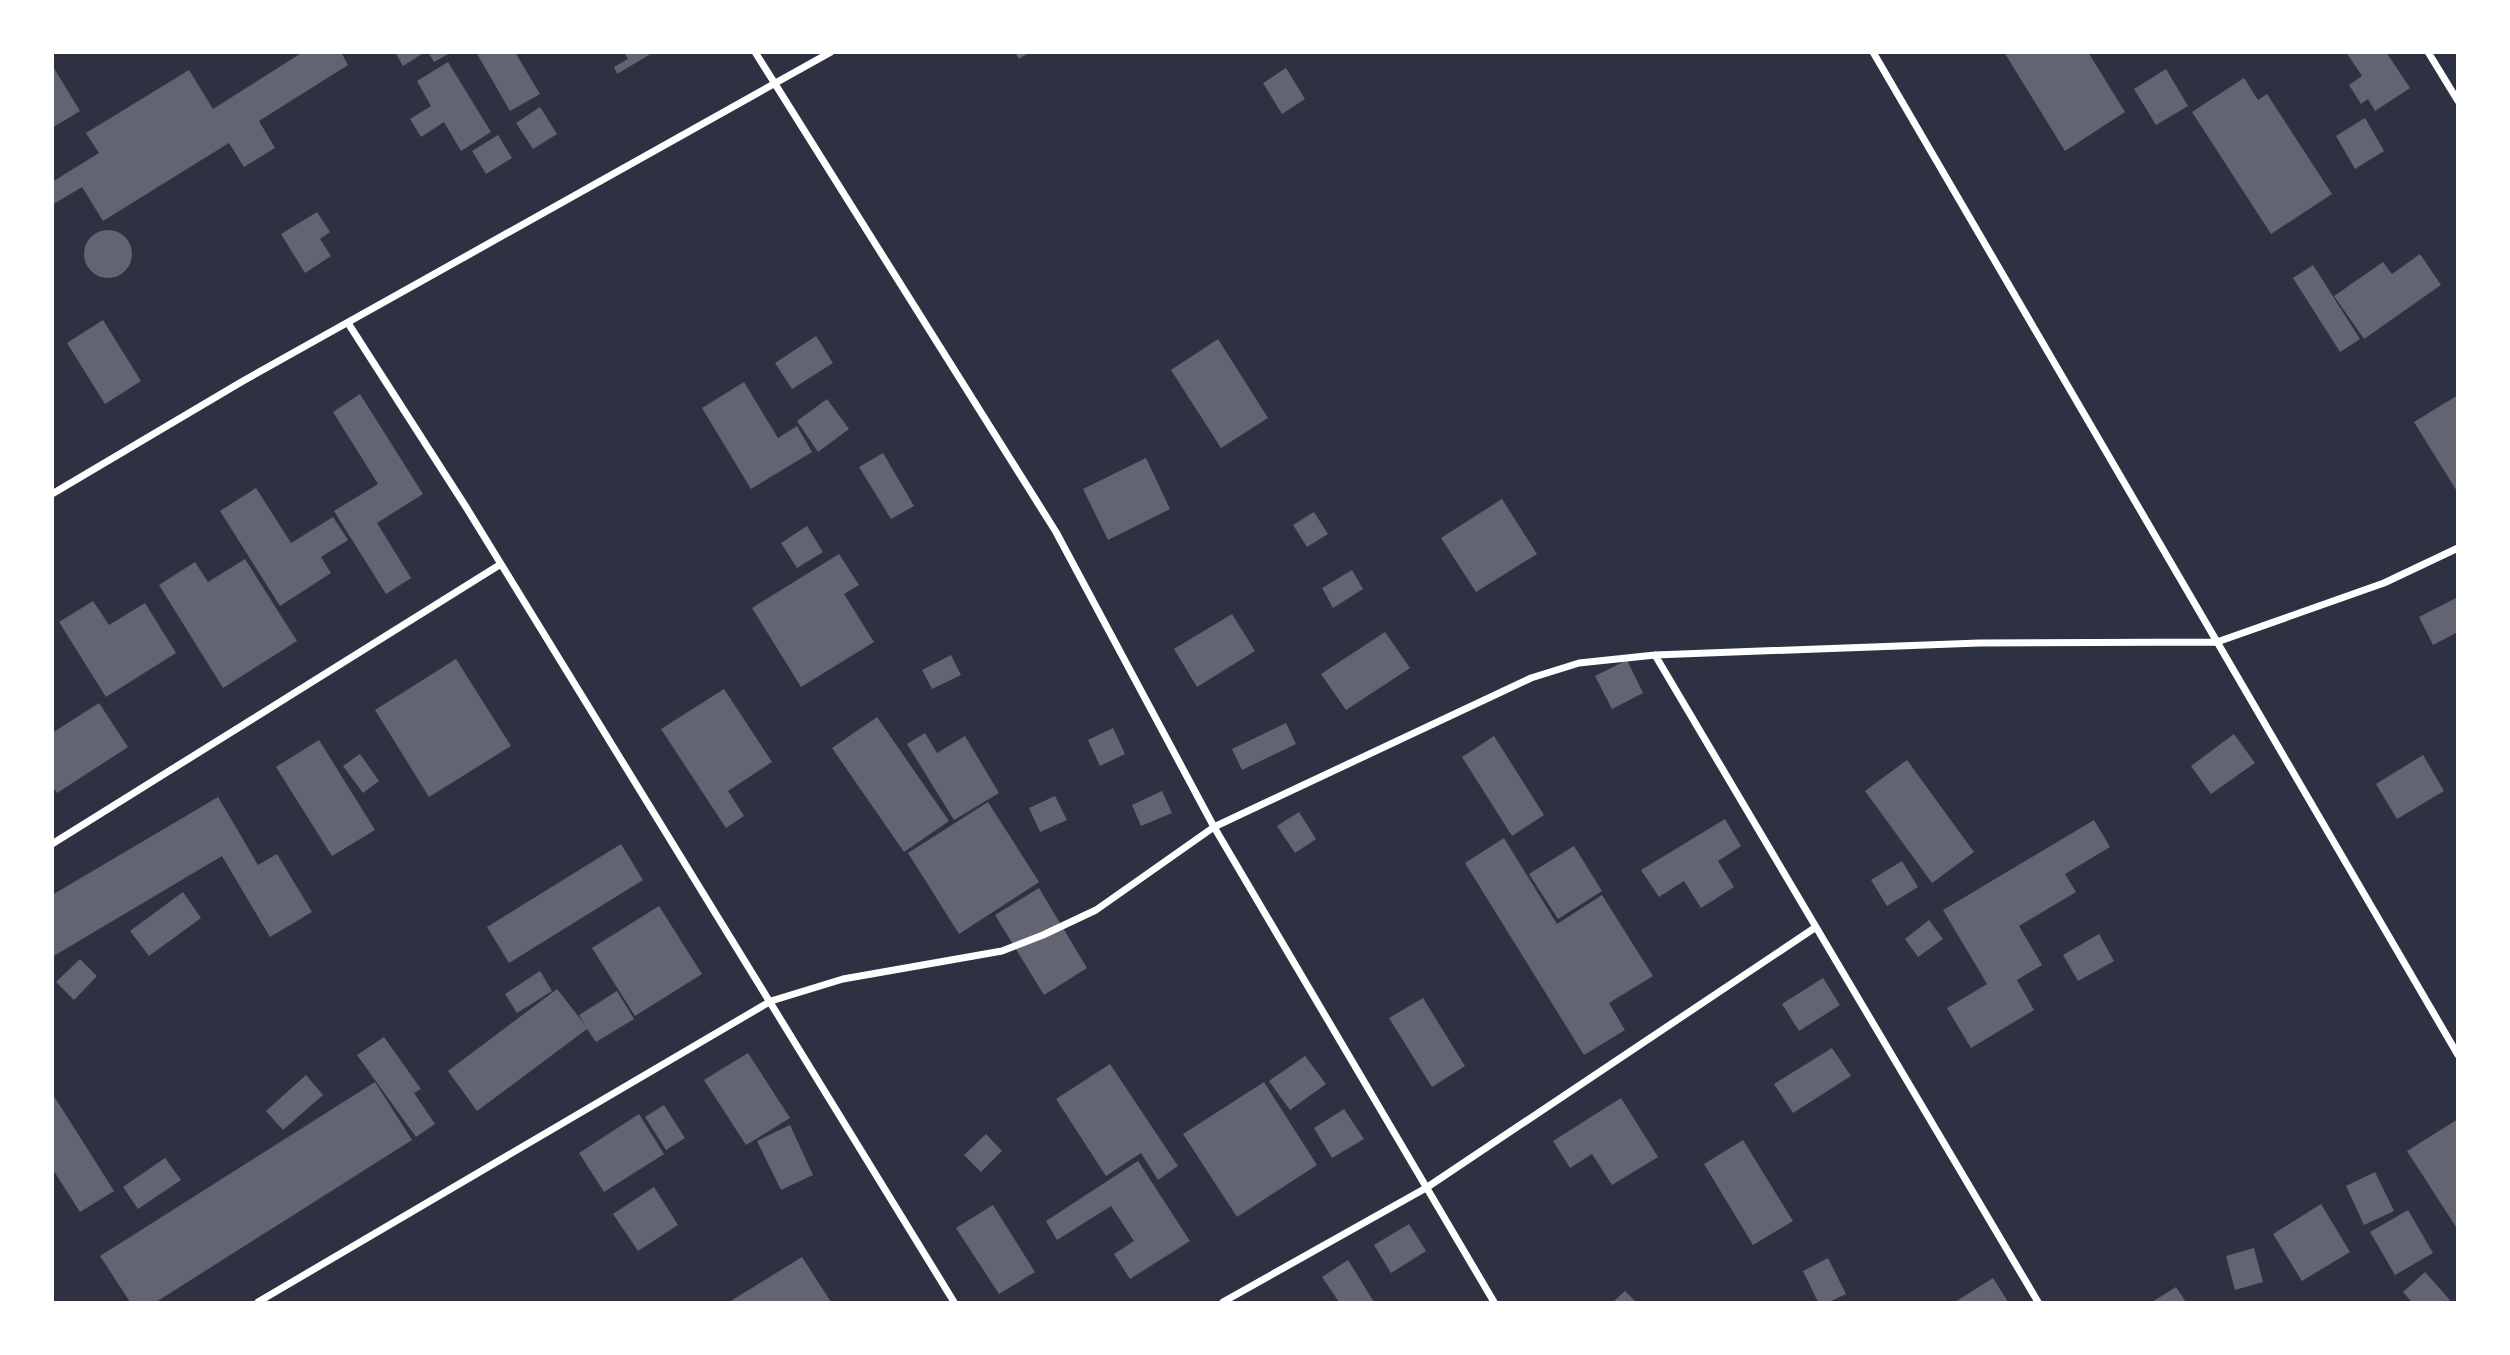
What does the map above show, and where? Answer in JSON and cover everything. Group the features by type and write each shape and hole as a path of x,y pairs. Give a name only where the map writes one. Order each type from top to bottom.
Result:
{"street":[{"path":"755,52 1056,532 1214,827 1494,1303"},
{"path":"52,494 348,323 831,52"},
{"path":"1873,52 2458,1055"},
{"path":"2428,52 2458,101"},
{"path":"348,323 501,565 612,750 708,900 745,965 771,1001 954,1303"},
{"path":"258,1303 771,1001 843,979 1002,951 1043,935 1096,909 1214,827 1531,678 1578,663 1655,655 1979,643 2217,642 2384,583 2458,548"},
{"path":"52,844 501,565"},
{"path":"1655,655 2038,1303"},
{"path":"1223,1303 1426,1188 1815,927"}],"building":[{"path":"303,52 341,52 348,65 259,121 275,148 244,167 229,143 103,221 82,187 52,205 52,182 99,153 86,133 189,70 213,109"},
{"path":"395,52 425,52 403,66"},
{"path":"428,52 452,52 434,62"},
{"path":"476,52 515,52 540,94 510,111"},
{"path":"624,52 654,52 617,74 614,67 628,59"},
{"path":"1015,52 1030,52 1019,59"},
{"path":"2004,52 2088,52 2125,112 2065,151"},
{"path":"2346,52 2386,52 2410,88 2375,111 2368,99 2361,104 2349,85 2362,76"},
{"path":"448,62 491,132 461,151 444,122 421,137 410,119 431,106 417,81"},
{"path":"52,65 80,111 52,128"},
{"path":"1286,68 1305,99 1282,114 1263,83"},
{"path":"2166,69 2188,106 2156,125 2134,89"},
{"path":"2244,78 2258,100 2267,94 2332,194 2271,234 2192,112"},
{"path":"540,107 557,134 533,149 516,123"},
{"path":"2365,118 2384,151 2355,169 2336,136"},
{"path":"498,135 512,158 486,174 472,151"},
{"path":"317,212 330,232 320,239 331,256 305,273 281,234"},
{"path":"108,230 125,237 132,254 125,271 108,278 91,271 84,254 91,237"},
{"path":"2420,254 2441,285 2364,339 2334,296 2383,262 2392,274"},
{"path":"2313,265 2360,339 2340,352 2293,278"},
{"path":"103,320 141,381 105,404 67,343"},
{"path":"816,336 833,363 792,389 775,363"},
{"path":"1218,339 1268,418 1221,448 1171,370"},
{"path":"744,382 778,438 797,426 812,452 751,489 702,408"},
{"path":"360,394 423,494 377,523 411,578 386,594 334,511 378,484 333,412"},
{"path":"2458,395 2458,493 2414,422"},
{"path":"827,399 849,429 818,452 797,421"},
{"path":"883,453 914,506 891,519 859,467"},
{"path":"1146,458 1170,509 1108,540 1083,489"},
{"path":"256,488 291,543 333,517 348,540 321,557 331,573 280,606 220,511"},
{"path":"1502,499 1537,554 1476,592 1441,538"},
{"path":"1314,512 1328,534 1307,547 1293,525"},
{"path":"807,526 823,552 797,568 781,543"},
{"path":"839,554 859,585 844,594 874,642 801,687 752,608"},
{"path":"245,559 297,641 223,688 159,585 195,562 208,582"},
{"path":"1352,570 1363,589 1333,608 1322,588"},
{"path":"2458,597 2458,632 2433,645 2419,617"},
{"path":"93,601 109,625 145,603 176,653 106,697 59,622"},
{"path":"1232,614 1255,651 1197,687 1174,649"},
{"path":"1385,632 1410,668 1346,710 1321,674"},
{"path":"951,655 961,675 932,689 922,670"},
{"path":"456,659 511,746 429,797 375,710"},
{"path":"1627,660 1643,693 1612,709 1595,676"},
{"path":"724,689 772,762 728,791 744,816 726,828 661,729"},
{"path":"99,703 128,747 57,793 52,786 52,733"},
{"path":"877,717 949,821 904,852 832,748"},
{"path":"1286,723 1296,744 1242,770 1232,749"},
{"path":"1113,728 1125,754 1100,766 1088,740"},
{"path":"925,733 937,753 965,736 999,793 954,820 907,744"},
{"path":"2234,734 2255,763 2211,794 2191,766"},
{"path":"1494,736 1544,815 1512,836 1462,757"},
{"path":"319,740 375,830 332,856 276,767"},
{"path":"360,754 379,781 363,793 343,766"},
{"path":"2423,755 2444,791 2397,819 2376,784"},
{"path":"1907,760 1974,852 1932,883 1865,791"},
{"path":"1162,791 1172,813 1141,826 1132,805"},
{"path":"1055,796 1067,820 1040,832 1029,808"},
{"path":"218,797 258,865 277,854 312,912 270,937 222,856 52,957 52,895"},
{"path":"988,802 1039,882 959,934 908,853"},
{"path":"1299,812 1316,839 1295,853 1277,826"},
{"path":"1725,819 1741,846 1718,861 1734,887 1701,908 1684,881 1659,897 1641,870"},
{"path":"2094,820 2110,847 2065,874 2076,892 2019,926 2042,965 2017,980 2034,1010 1971,1048 1947,1008 1987,984 1943,910"},
{"path":"1504,838 1557,924 1602,895 1653,976 1609,1003 1625,1030 1584,1055 1465,863"},
{"path":"621,844 643,880 509,963 487,927"},
{"path":"1574,846 1602,891 1558,919 1529,874"},
{"path":"1902,861 1918,887 1887,906 1871,880"},
{"path":"1039,888 1087,968 1044,995 995,915"},
{"path":"183,892 201,918 149,956 130,931"},
{"path":"659,906 702,974 635,1016 592,948"},
{"path":"1929,920 1943,939 1918,957 1905,939"},
{"path":"2099,934 2114,961 2078,981 2063,955"},
{"path":"80,959 97,976 74,1000 56,982"},
{"path":"540,971 552,991 517,1013 505,994"},
{"path":"1823,978 1840,1005 1799,1031 1782,1004"},
{"path":"557,989 586,1026 579,1015 617,991 634,1019 596,1042 587,1029 477,1111 448,1071"},
{"path":"1423,998 1465,1066 1432,1087 1389,1018"},
{"path":"384,1037 421,1089 414,1093 435,1124 416,1137 357,1055"},
{"path":"1832,1048 1851,1076 1793,1113 1774,1084"},
{"path":"748,1053 790,1118 746,1145 704,1080"},
{"path":"1305,1056 1326,1084 1290,1110 1269,1081"},
{"path":"1110,1064 1178,1166 1158,1180 1141,1153 1106,1176 1056,1099"},
{"path":"306,1075 323,1095 283,1130 266,1111"},
{"path":"375,1082 412,1140 156,1302 130,1302 100,1256"},
{"path":"1264,1082 1317,1165 1237,1217 1183,1134"},
{"path":"52,1093 114,1191 80,1212 52,1168"},
{"path":"1621,1098 1658,1157 1612,1185 1592,1154 1570,1168 1553,1141"},
{"path":"664,1105 685,1138 666,1150 645,1117"},
{"path":"1344,1109 1364,1139 1332,1158 1314,1128"},
{"path":"639,1114 664,1154 604,1192 579,1153"},
{"path":"2458,1119 2458,1230 2407,1151"},
{"path":"790,1125 813,1175 781,1190 757,1141"},
{"path":"986,1134 1002,1151 981,1172 964,1155"},
{"path":"1743,1140 1793,1221 1753,1245 1704,1164"},
{"path":"165,1158 181,1180 138,1209 123,1187"},
{"path":"1138,1161 1190,1241 1130,1279 1114,1254 1134,1241 1111,1206 1057,1240 1046,1221"},
{"path":"2375,1172 2394,1211 2364,1225 2346,1186"},
{"path":"654,1187 678,1225 638,1251 613,1214"},
{"path":"2321,1204 2350,1252 2302,1281 2273,1234"},
{"path":"993,1205 1035,1272 999,1294 956,1228"},
{"path":"2408,1210 2433,1253 2395,1275 2370,1232"},
{"path":"1409,1224 1426,1251 1391,1273 1374,1245"},
{"path":"2254,1248 2263,1282 2235,1290 2226,1256"},
{"path":"802,1257 831,1302 729,1302"},
{"path":"1828,1258 1846,1294 1829,1302 1818,1302 1803,1271"},
{"path":"1348,1260 1374,1302 1339,1302 1322,1277"},
{"path":"2425,1272 2450,1300 2412,1302 2403,1292"},
{"path":"1993,1278 2008,1302 1955,1302"},
{"path":"2176,1287 2186,1302 2152,1302"},
{"path":"1625,1291 1636,1302 1613,1302"}]}
